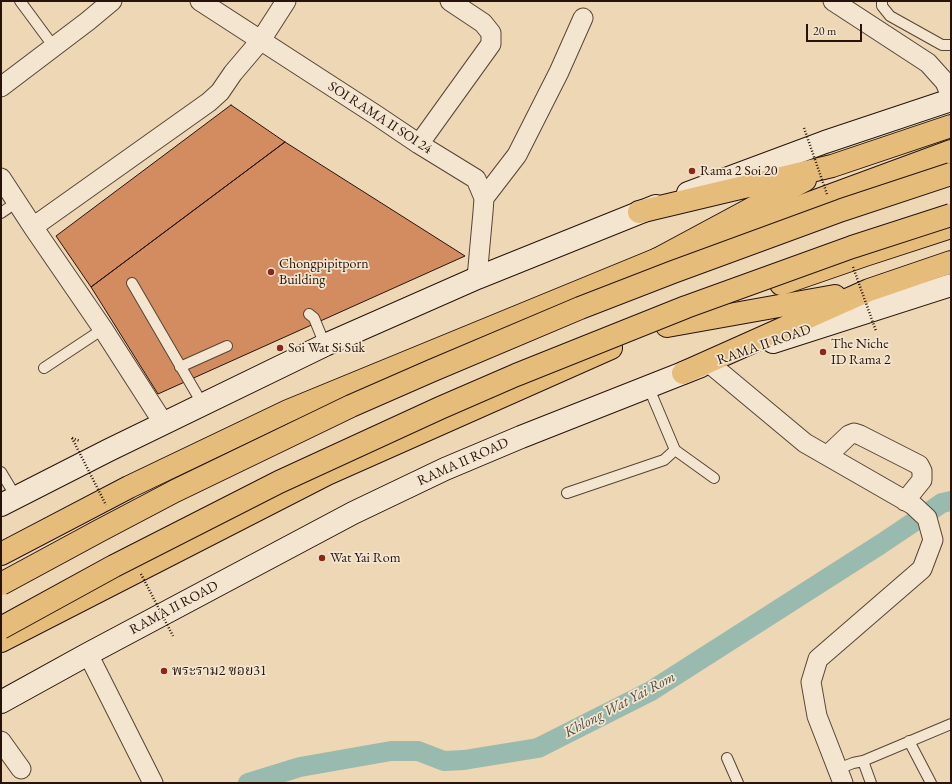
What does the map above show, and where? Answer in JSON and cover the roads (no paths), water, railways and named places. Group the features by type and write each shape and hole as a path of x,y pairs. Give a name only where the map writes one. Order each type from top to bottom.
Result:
{"highway":[{"path":"639,212 832,166 951,126"},
{"path":"1,554 129,487 288,411 658,259 951,151"},
{"path":"658,259 832,166"},
{"path":"1,584 99,530 182,488 351,406 431,371 580,308 673,272 834,213 951,174"},
{"path":"1,628 114,566 279,482 516,375 686,307 852,247 951,215"},
{"path":"1,641 327,474 604,351 730,302 820,270 951,227"},
{"path":"684,373 869,290 951,262"},
{"path":"667,326 869,290"}],"main road":[{"path":"8,501 325,345 477,278 704,187 825,142 951,100"},
{"name":"RAMA II ROAD","path":"1,702 353,512 452,466 648,386 709,363 951,285"}],"street":[{"path":"1,87 112,1"},
{"name":"SOI RAMA II SOI 24","path":"200,1 419,144 476,179 484,198 477,278"},
{"path":"33,227 209,102 220,92 233,73 261,40 286,1"},
{"path":"419,144 492,44 491,33 483,23 450,1"},
{"path":"832,1 852,6 928,63 945,82 951,96"},
{"path":"484,198 517,155 559,72 583,18"},
{"path":"1,178 103,329 164,424"},
{"path":"709,363 805,443 909,503 927,518 933,540 922,569 818,659 811,682 817,716 841,776"},
{"path":"828,455 849,435 854,433 919,466 922,471 922,480 909,503"},
{"path":"88,654 153,783"},
{"path":"1,741 21,769"}],"lane":[{"path":"20,1 54,47"},
{"path":"882,1 882,6 890,16 942,45 951,45"},
{"path":"1,213 17,202"},
{"path":"132,283 203,405"},
{"path":"309,314 314,318 325,345"},
{"path":"44,368 103,329"},
{"path":"180,367 227,346"},
{"path":"648,386 675,450 714,478"},
{"path":"567,493 664,460 675,450"},
{"path":"1,472 8,501"},
{"path":"841,776 853,763 863,761 951,724"},
{"path":"909,741 931,783"},
{"path":"727,758 738,783"},
{"path":"863,761 871,783"}],"waterway":[{"name":"Khlong Wat Yai Rom","path":"248,783 300,767 391,751 418,751 444,761 464,760 538,748 651,691 881,544 942,503 951,501"}],"place":[{"name":"Rama 2 Soi 20","path":"692,171"},
{"name":"Chongpipitporn Building","path":"271,272"},
{"name":"Soi Wat Si Suk","path":"280,348"},
{"name":"The Niche ID Rama 2","path":"823,352"},
{"name":"Wat Yai Rom","path":"322,558"},
{"name":"พระราม2 ซอย31","path":"164,671"}]}
